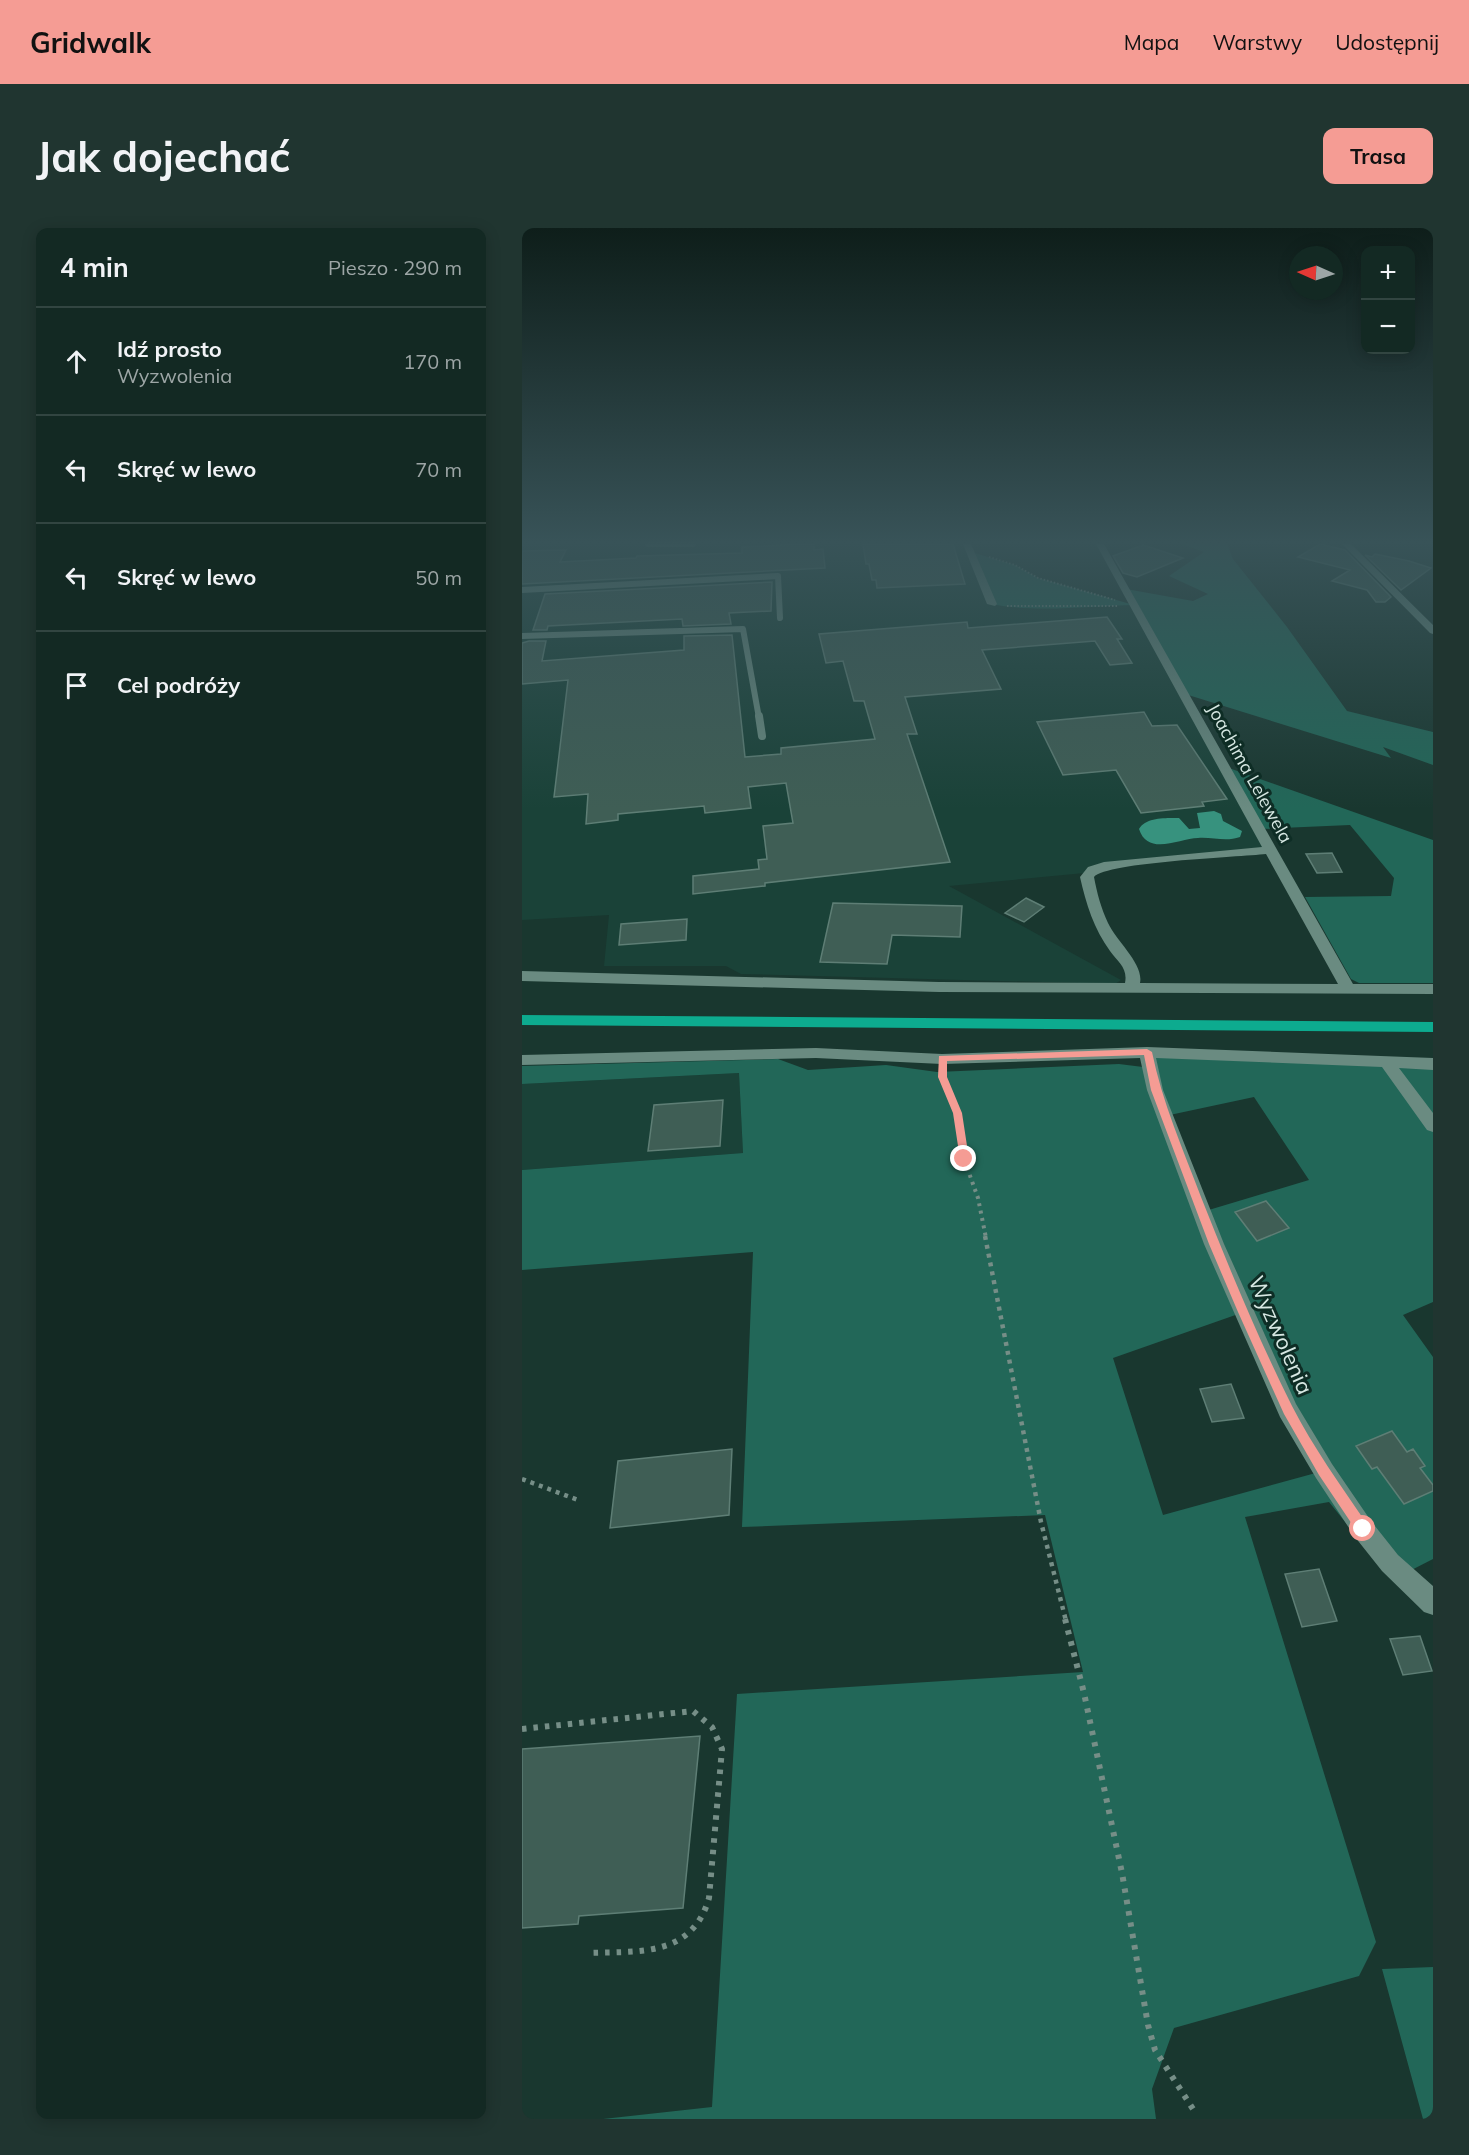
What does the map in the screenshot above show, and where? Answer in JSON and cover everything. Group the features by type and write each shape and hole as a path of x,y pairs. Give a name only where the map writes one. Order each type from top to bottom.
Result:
{"highway":[{"path":"522,1020 1433,1027"}],"street":[{"name":"Joachima Lelewela","path":"1150,632 1348,989"},
{"path":"1131,989 1134,980 1133,971 1107,936 1093,904 1087,877 1093,870 1132,862 1271,850"},
{"path":"522,976 916,986 1433,989"},
{"path":"522,1060 816,1053 942,1059 1147,1052 1433,1064"},
{"name":"Wyzwolenia","path":"1147,1052 1155,1090 1214,1244 1288,1410 1324,1471 1363,1529 1390,1563 1433,1603"},
{"path":"1388,1063 1433,1126"}],"lane":[{"path":"522,636 640,632"},
{"path":"745,632 762,736"}],"path":[{"path":"942,1059 943,1077 958,1113 964,1159 978,1198 1041,1522 1084,1693 1110,1816 1148,2025 1155,2050 1193,2109"},
{"path":"522,1479 578,1500"},
{"path":"522,1729 693,1711 706,1718 716,1728 722,1749 709,1898 701,1921 684,1938 665,1948 587,1953"}],"shaded area":[{"path":"522,632 1150,632 1271,850 1132,862 1095,872 949,886 1121,980 1115,984 741,974 726,966 604,966 609,915 522,920"},
{"path":"1150,632 1291,632 1347,711 1433,732 1433,765 1383,747 1391,758 1185,694"},
{"path":"1226,767 1433,840 1433,983 1359,983 1351,979 1305,897 1391,896 1394,878 1350,825 1259,829"},
{"path":"1214,811 1221,814 1223,821 1242,831 1240,837 1198,838 1157,844 1143,837 1139,829 1151,820 1168,818 1179,818 1189,829 1200,828 1197,813"},
{"path":"1147,1052 1433,1064 1433,1302 1403,1315 1433,1357 1433,1559 1392,1580 1329,1502 1245,1517 1376,1942 1359,1976 1174,2028 1152,2089 1156,2119 603,2119 712,2107 737,1694 1083,1672 1045,1515 742,1527 753,1252 522,1270 522,1170 743,1153 739,1073 522,1084 522,1066 778,1059 808,1070 886,1065 937,1072 1119,1064 1143,1067","holes":["1254,1097 1309,1180 1202,1212 1165,1116","1244,1312 1323,1471 1163,1515 1113,1358"]},
{"path":"739,1073 743,1153 522,1170 522,1084"},
{"path":"1433,1967 1433,2119 1423,2119 1382,1969"}],"building":[{"path":"1117,632 1122,639 1117,639 1132,663 1110,665 1095,641 982,650 1001,689 905,697 917,734 907,734 950,862 765,883 765,886 693,894 693,876 759,869 758,860 767,859 763,826 793,823 786,783 748,787 751,808 705,813 704,806 618,814 618,820 586,824 588,794 554,797 568,680 522,684 522,643 546,641 542,661 684,650 684,636 732,635 745,757 781,754 781,748 875,739 864,701 854,701 843,661 826,663 819,634"},
{"path":"1144,712 1152,726 1177,725 1227,799 1202,802 1204,806 1141,813 1116,770 1063,775 1037,722"},
{"path":"1332,853 1342,872 1317,873 1306,854"},
{"path":"1026,898 1044,907 1024,922 1005,913"},
{"path":"833,903 962,906 960,937 892,935 887,964 820,962"},
{"path":"687,919 686,940 619,945 621,924"},
{"path":"723,1100 720,1146 648,1151 654,1105"},
{"path":"1266,1201 1289,1228 1257,1241 1235,1212"},
{"path":"1231,1384 1244,1418 1212,1422 1200,1389"},
{"path":"1392,1431 1407,1452 1413,1449 1425,1466 1420,1468 1433,1485 1433,1491 1404,1504 1377,1467 1372,1469 1356,1446"},
{"path":"732,1449 729,1515 610,1528 618,1461"},
{"path":"1319,1569 1337,1621 1302,1627 1285,1574"},
{"path":"1420,1636 1432,1671 1403,1675 1390,1639"},
{"path":"700,1736 683,1908 579,1916 578,1924 522,1928 522,1749"}],"route":[{"path":"964,1159 958,1113 943,1077 942,1059 1147,1052 1155,1090 1214,1244 1288,1410 1324,1471 1363,1529"}]}
